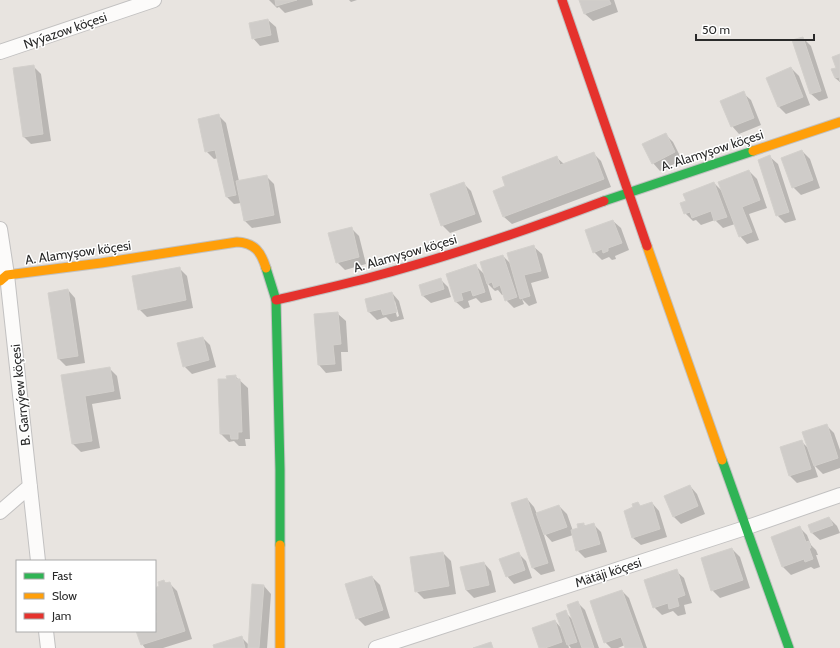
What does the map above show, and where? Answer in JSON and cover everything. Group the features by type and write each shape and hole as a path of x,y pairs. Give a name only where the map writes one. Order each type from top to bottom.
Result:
{"street":[{"name":"Nyýazow köçesi","path":"0,52 154,0"},
{"path":"562,0 745,528 789,648"},
{"name":"A. Alamyşow köçesi","path":"4,278 244,242 253,246 262,256 276,300 368,278 456,252 548,222 628,192 840,122"},
{"name":"B. Garryýew köçesi","path":"0,229 4,278 38,560"},
{"path":"276,300 280,470 280,648"},
{"path":"0,512 30,486"},
{"name":"Mätäji köçesi","path":"376,648 745,528 840,495"},
{"path":"46,632 48,648"}],"building":[{"path":"275,0 297,0 276,6"},
{"path":"579,0 609,0 611,4 584,14"},
{"path":"268,19 271,35 252,39 249,23"},
{"path":"803,37 821,91 810,94 792,40"},
{"path":"840,54 840,81 839,77 835,78 831,69 836,68 832,57"},
{"path":"34,65 43,134 23,137 13,68"},
{"path":"791,67 803,97 778,107 766,78"},
{"path":"744,91 754,118 731,127 720,101"},
{"path":"219,114 236,195 226,197 215,150 205,152 198,119"},
{"path":"666,133 675,152 652,164 642,144"},
{"path":"802,150 813,180 792,188 781,158"},
{"path":"594,152 604,179 503,217 493,191 505,186 502,177 557,156 560,165"},
{"path":"770,155 789,212 776,216 758,160"},
{"path":"749,170 760,200 742,207 752,232 739,237 718,182"},
{"path":"267,175 274,215 244,221 236,181"},
{"path":"464,182 475,214 441,226 430,194"},
{"path":"714,182 727,217 714,221 711,211 692,218 690,212 684,214 680,203 686,201 683,194"},
{"path":"613,220 622,243 608,248 608,251 603,253 602,249 593,253 585,230"},
{"path":"352,227 359,257 336,263 328,233"},
{"path":"534,245 541,271 524,275 530,296 520,299 507,253"},
{"path":"503,255 517,297 505,301 500,285 494,288 492,282 487,284 480,262"},
{"path":"476,264 485,292 473,296 471,290 461,293 463,300 455,302 446,274"},
{"path":"180,267 186,300 138,310 132,276"},
{"path":"441,278 444,289 422,296 419,285"},
{"path":"68,289 78,356 58,359 48,293"},
{"path":"392,292 397,312 383,315 381,309 368,312 365,299"},
{"path":"338,312 341,344 333,345 335,364 318,365 314,314"},
{"path":"203,337 209,360 183,367 177,343"},
{"path":"110,367 114,391 85,396 92,441 72,444 61,375"},
{"path":"236,375 236,379 240,379 242,432 238,432 238,439 231,439 230,434 220,434 218,379 227,379 226,376"},
{"path":"827,424 838,458 814,466 802,432"},
{"path":"802,440 811,469 789,476 780,447"},
{"path":"690,485 698,506 673,517 664,496"},
{"path":"527,498 548,563 532,568 511,503"},
{"path":"638,502 640,506 652,502 660,529 632,538 624,511 633,507 632,504"},
{"path":"559,505 567,527 544,535 536,513"},
{"path":"829,517 833,525 811,533 808,525"},
{"path":"584,523 584,526 594,523 600,544 576,551 571,530 578,528 577,524"},
{"path":"800,526 806,542 809,541 811,548 809,548 813,559 805,562 804,559 782,567 771,537"},
{"path":"732,548 743,580 711,591 701,558"},
{"path":"443,552 449,586 415,592 410,557"},
{"path":"519,552 525,570 506,577 499,559"},
{"path":"484,562 489,585 466,590 460,567"},
{"path":"677,569 685,595 677,598 679,606 669,609 668,603 653,608 644,580"},
{"path":"372,576 383,610 356,619 345,584"},
{"path":"164,580 165,583 170,582 185,631 141,645 136,632 156,632 156,588 159,586 158,582"},
{"path":"252,584 264,585 259,648 248,648"},
{"path":"622,590 643,648 625,648 621,637 604,643 590,601"},
{"path":"578,601 594,648 582,648 567,605"},
{"path":"566,610 577,642 567,645 556,614"},
{"path":"555,620 562,642 545,648 539,648 532,628"},
{"path":"242,636 245,648 214,648 213,645"},
{"path":"491,642 493,648 473,648"}],"traffic: fast":[{"path":"604,201 753,151"},
{"path":"266,268 276,300 280,470 280,545"},
{"path":"722,460 789,648"}],"traffic: slow":[{"path":"753,151 840,122"},
{"path":"0,281 7,275 101,263 237,242 253,246 262,257 266,268"},
{"path":"647,246 722,460"},
{"path":"280,545 280,648"}],"traffic: jam":[{"path":"562,0 647,246"},
{"path":"276,300 368,278 458,252 517,233 604,201"}]}
